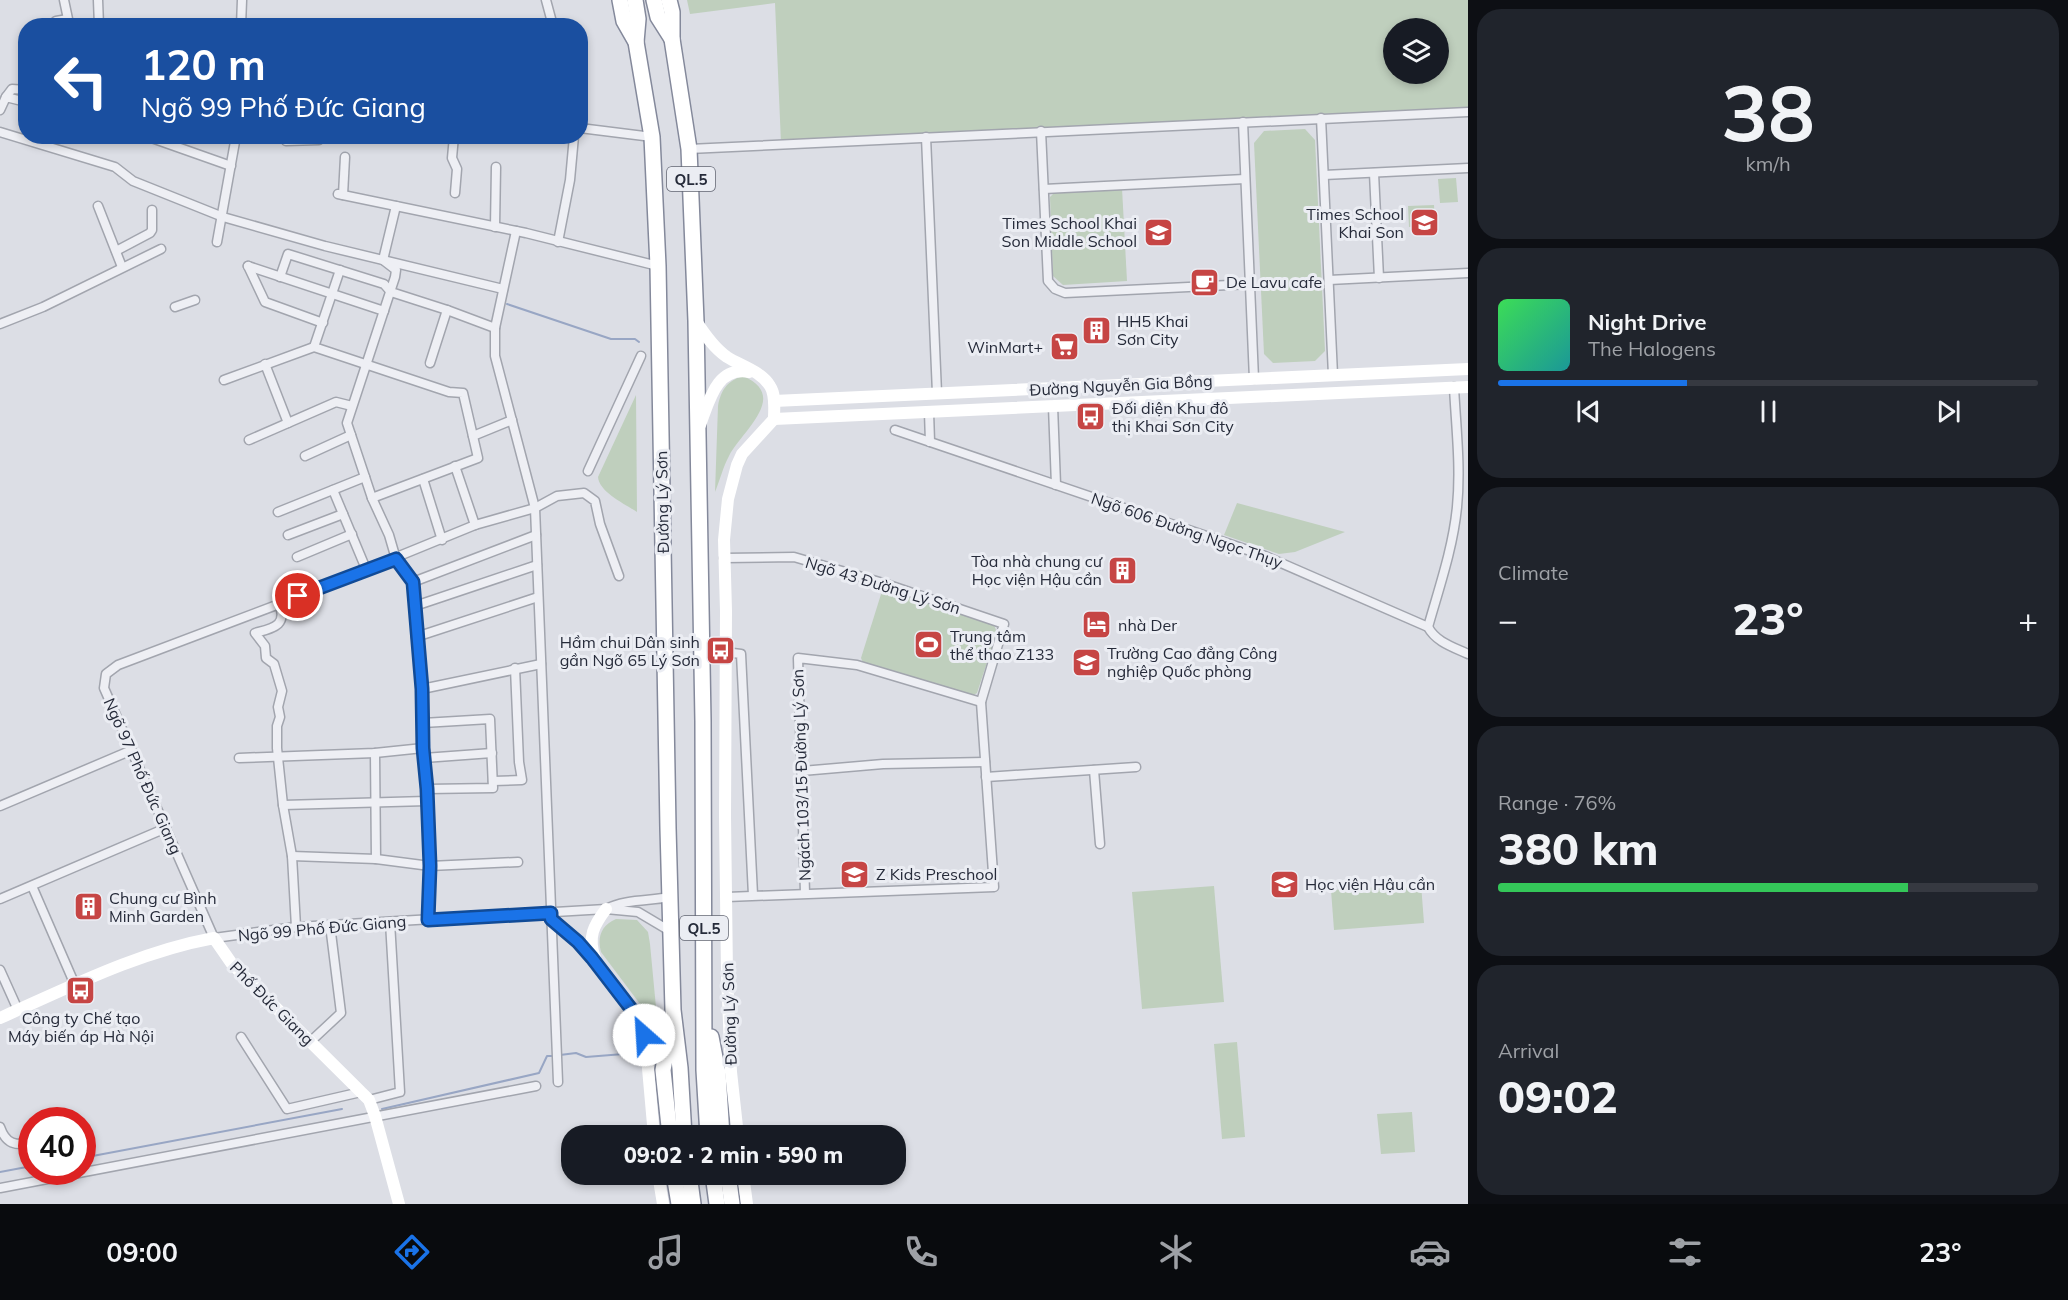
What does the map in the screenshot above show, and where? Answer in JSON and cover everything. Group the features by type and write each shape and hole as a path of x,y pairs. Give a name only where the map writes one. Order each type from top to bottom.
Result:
{"highway":[{"name":"Đường Lý Sơn","path":"620,0 624,21 636,42 652,137 658,266 671,932 674,1010 683,1125"},
{"name":"QL.5","path":"635,0 638,19 636,42"},
{"name":"QL.5","path":"654,0 658,17 672,39"},
{"name":"Đường Lý Sơn","path":"669,0 672,12 672,39 689,149 696,321 705,1070 713,1125"},
{"name":"Đường Lý Sơn","path":"669,1125 663,1070 674,1010"},
{"path":"676,1185 679,1204"},
{"path":"690,1185 693,1204"},
{"path":"714,1185 717,1204"},
{"path":"729,1185 732,1204"}],"street":[{"path":"64,0 68,18"},
{"path":"98,0 99,18"},
{"path":"241,18 242,0"},
{"path":"546,0 551,18"},
{"path":"2,104 12,89 18,89"},
{"path":"2,104 18,103"},
{"path":"689,149 1468,112"},
{"path":"1321,118 1334,393"},
{"path":"1242,122 1255,397"},
{"path":"588,129 652,137"},
{"path":"1041,131 1048,281 1054,289 1074,292 1250,284"},
{"path":"0,132 18,137"},
{"path":"926,137 937,393 928,412 930,442"},
{"path":"40,144 116,167 133,181 223,217 325,246 503,289"},
{"path":"169,144 231,166"},
{"path":"217,242 235,144"},
{"path":"453,144 452,158 457,168 455,193"},
{"path":"558,242 570,180 573,144"},
{"path":"345,157 340,194 495,226 658,266"},
{"path":"495,226 496,167"},
{"path":"1324,175 1468,168"},
{"path":"1374,173 1379,278"},
{"path":"1044,189 1245,179"},
{"path":"98,206 122,267"},
{"path":"383,260 396,206"},
{"path":"116,251 150,233 152,210"},
{"path":"516,231 495,328 495,356 535,508 558,1082"},
{"path":"0,324 43,307 161,249"},
{"path":"280,277 288,254 384,284 391,292 495,328"},
{"path":"383,260 396,270 391,292 347,423 372,498 389,535 396,559 413,582 427,789 430,866 428,920"},
{"path":"323,323 265,302 249,266 384,311"},
{"path":"314,347 340,270"},
{"path":"1329,280 1468,273"},
{"path":"175,307 195,300"},
{"path":"430,363 447,310"},
{"path":"696,321 716,347 757,373 769,384 774,401 774,419"},
{"path":"224,380 314,347 449,392 463,393 478,458 372,498"},
{"path":"588,471 641,356"},
{"path":"265,364 288,423"},
{"name":"Đường Nguyễn Gia Bồng","path":"774,401 1468,369"},
{"name":"Đường Lý Sơn","path":"698,429 720,380 735,371 757,373"},
{"path":"1428,627 1453,533 1457,507 1458,461 1454,387"},
{"name":"Đường Nguyễn Gia Bồng","path":"774,419 1468,387"},
{"path":"249,440 336,402 352,406"},
{"path":"1053,406 1056,485"},
{"name":"Đường Lý Sơn","path":"737,1125 730,1072 724,816 726,511 732,478 742,454 774,419"},
{"path":"473,436 512,420"},
{"name":"Ngõ 606 Đường Ngọc Thụy","path":"895,430 1274,559 1428,627 1432,635 1468,654"},
{"path":"305,456 351,435"},
{"path":"455,466 475,525"},
{"path":"278,512 365,477"},
{"path":"423,479 442,540"},
{"path":"333,490 366,569"},
{"name":"Ngõ 97 Phố Đức Giang","path":"214,938 104,688 106,674 118,665 396,559 475,525 535,508 556,496 584,493 595,501 600,524 619,576"},
{"path":"1457,507 1468,510"},
{"path":"288,535 343,514"},
{"path":"297,557 352,534"},
{"path":"413,582 536,535"},
{"name":"Ngõ 43 Đường Lý Sơn","path":"724,558 794,557 883,583 1004,624 981,702"},
{"path":"415,606 537,565"},
{"path":"416,637 538,597"},
{"path":"279,603 282,611 281,621 275,627 255,633 265,646 266,658 274,664 282,691 278,707 280,717 277,726 278,756 283,805 292,856 296,927"},
{"path":"725,652 741,654 753,895"},
{"name":"Ngách 103/15 Đường Lý Sơn","path":"805,893 798,658 856,665 981,702"},
{"path":"422,689 541,664"},
{"path":"427,789 522,780 519,762 515,668"},
{"path":"727,897 994,887 981,702"},
{"path":"423,723 490,719 493,784"},
{"path":"0,806 132,750"},
{"path":"375,753 376,859"},
{"path":"239,758 375,753 492,753"},
{"path":"802,771 883,764 985,762"},
{"path":"986,777 1136,767"},
{"path":"1094,770 1100,844"},
{"path":"283,805 427,801"},
{"path":"0,899 166,828"},
{"path":"292,856 376,859 430,866 518,862"},
{"path":"32,886 75,984"},
{"path":"613,987 594,957 590,939 595,924 606,909 617,903 651,901 670,897"},
{"path":"606,909 638,912 671,932"},
{"name":"Ngõ 99 Phố Đức Giang","path":"214,938 296,927 537,914 551,916 606,909"},
{"path":"551,916 584,948 637,1018 644,1035 653,1125"},
{"path":"241,1037 287,1109 400,1092 390,922"},
{"path":"311,1041 341,1013 330,925"},
{"path":"0,1018 132,959 214,938"},
{"name":"Phố Đức Giang","path":"214,938 232,964 365,1096 375,1116 399,1204"},
{"path":"0,970 18,1010"},
{"path":"0,1188 536,1086"},
{"path":"0,1127 9,1143 18,1145"},
{"path":"660,1185 663,1204"},
{"path":"744,1185 747,1204"}],"green space":[{"path":"687,0 1468,0 1468,109 781,143 775,3 690,14"},
{"path":"1305,129 1315,140 1325,351 1315,361 1273,363 1264,354 1254,143 1264,131"},
{"path":"1456,178 1458,202 1440,203 1438,179"},
{"path":"1122,188 1127,281 1063,285 1053,276 1050,197 1055,192"},
{"path":"1434,205 1435,226 1409,227 1408,206"},
{"path":"743,376 756,384 762,393 763,404 752,425 729,456 715,492 719,400 729,383"},
{"path":"636,395 637,512 608,493 599,482 598,477"},
{"path":"1237,503 1345,532 1295,552 1279,554 1224,535"},
{"name":"Trung tâm thể thao Z133","path":"889,588 992,621 997,632 977,693 970,697 864,665 861,658 882,591"},
{"path":"1421,884 1424,923 1334,930 1331,890"},
{"path":"1214,886 1224,1002 1142,1009 1132,892"},
{"path":"616,919 637,920 648,932 657,1018 657,1029 654,1031 646,1012 601,952 601,932"},
{"path":"1237,1042 1245,1137 1222,1139 1214,1044"},
{"path":"1412,1112 1415,1152 1381,1154 1377,1114"}],"waterway":[{"path":"507,304 611,339 635,339 639,342"},
{"path":"560,1055 576,1053 586,1057 636,1053"},
{"path":"382,1109 539,1073 547,1056 554,1056"},
{"path":"96,1155 342,1109"},
{"path":"0,1172 18,1169"}],"place":[{"name":"Times School Khai Son","path":"1425,223"},
{"name":"Times School Khai Son Middle School","path":"1158,232"},
{"name":"De Lavu cafe","path":"1205,282"},
{"name":"HH5 Khai Sơn City","path":"1096,330"},
{"name":"WinMart+","path":"1064,347"},
{"name":"Đối diện Khu đô thị Khai Sơn City","path":"1091,417"},
{"name":"Tòa nhà chung cư Học viện Hậu cần","path":"1123,570"},
{"name":"nhà Der","path":"1097,625"},
{"name":"Trung tâm thể thao Z133","path":"929,645"},
{"name":"Hầm chui Dân sinh gần Ngõ 65 Lý Sơn","path":"721,651"},
{"name":"Trường Cao đẳng Công nghiệp Quốc phòng","path":"1086,662"},
{"name":"Z Kids Preschool","path":"855,874"},
{"name":"Học viện Hậu cần","path":"1284,884"},
{"name":"Chung cư Bình Minh Garden","path":"88,907"},
{"name":"Công ty Chế tạo Máy biến áp Hà Nội","path":"81,990"}],"route":[{"path":"298,596 396,559 407,572 413,582 422,689 430,866 428,920 551,913 551,919 584,948 625,1001 637,1018 644,1035"}]}
